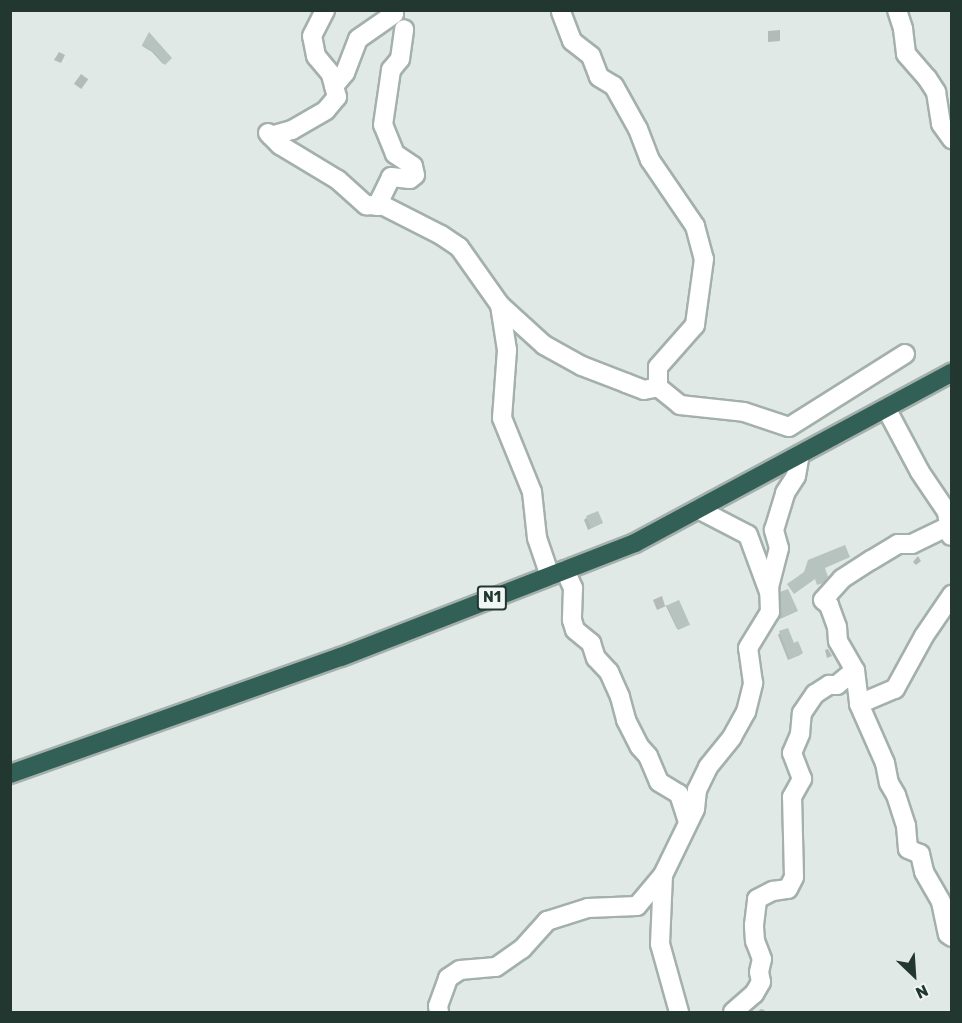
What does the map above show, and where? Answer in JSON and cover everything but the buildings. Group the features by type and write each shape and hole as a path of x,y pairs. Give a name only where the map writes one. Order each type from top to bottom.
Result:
{"highway":[{"name":"N1","path":"10,774 341,657 635,543 951,372"}],"street":[{"path":"325,10 312,36 316,56 331,74 337,97 326,110 292,130 270,134 280,145 338,180 366,205 384,206 441,235 459,247 500,305 544,345 582,366 644,390 658,387"},
{"path":"897,10 903,28 906,54 936,92 941,124 951,139"},
{"path":"561,12 572,41 591,56 599,77 614,86 638,129 650,160 695,226 704,259 695,325 658,368 658,387"},
{"path":"334,86 345,73 358,39 394,14"},
{"path":"377,206 391,177 410,179 415,175 413,166 395,154 383,125 391,70 400,59 404,29"},
{"path":"500,305 507,350 502,418 532,492 537,538 557,573 573,588 575,630 591,644 596,658 609,672 626,720 640,747 648,756 658,782 679,794 688,821"},
{"path":"658,387 680,405 744,412 789,427 905,354"},
{"path":"886,408 920,472 947,512 950,532 912,544 898,544 842,579 823,600 829,605 837,627 838,641 855,670 859,704 885,763 889,783 896,795 906,826 908,849 920,854 924,872 941,902 948,934 951,938"},
{"path":"439,1012 438,1006 448,978 460,970 496,967 522,949 547,921 588,908 637,906 663,875 694,809 697,790 708,768 732,737 746,712 753,683 748,648 770,612 769,592 779,548 774,530 785,494 796,476 800,454"},
{"path":"698,508 748,535 769,592"},
{"path":"859,704 895,689 924,636 951,595"},
{"path":"733,1012 754,994 761,982 759,972 762,959 755,941 753,925 757,899 773,891 788,889 794,877 792,796 802,779 792,753 800,734 802,713 815,694 829,686 837,685 855,670"},
{"path":"663,875 660,944 679,1012"}]}
